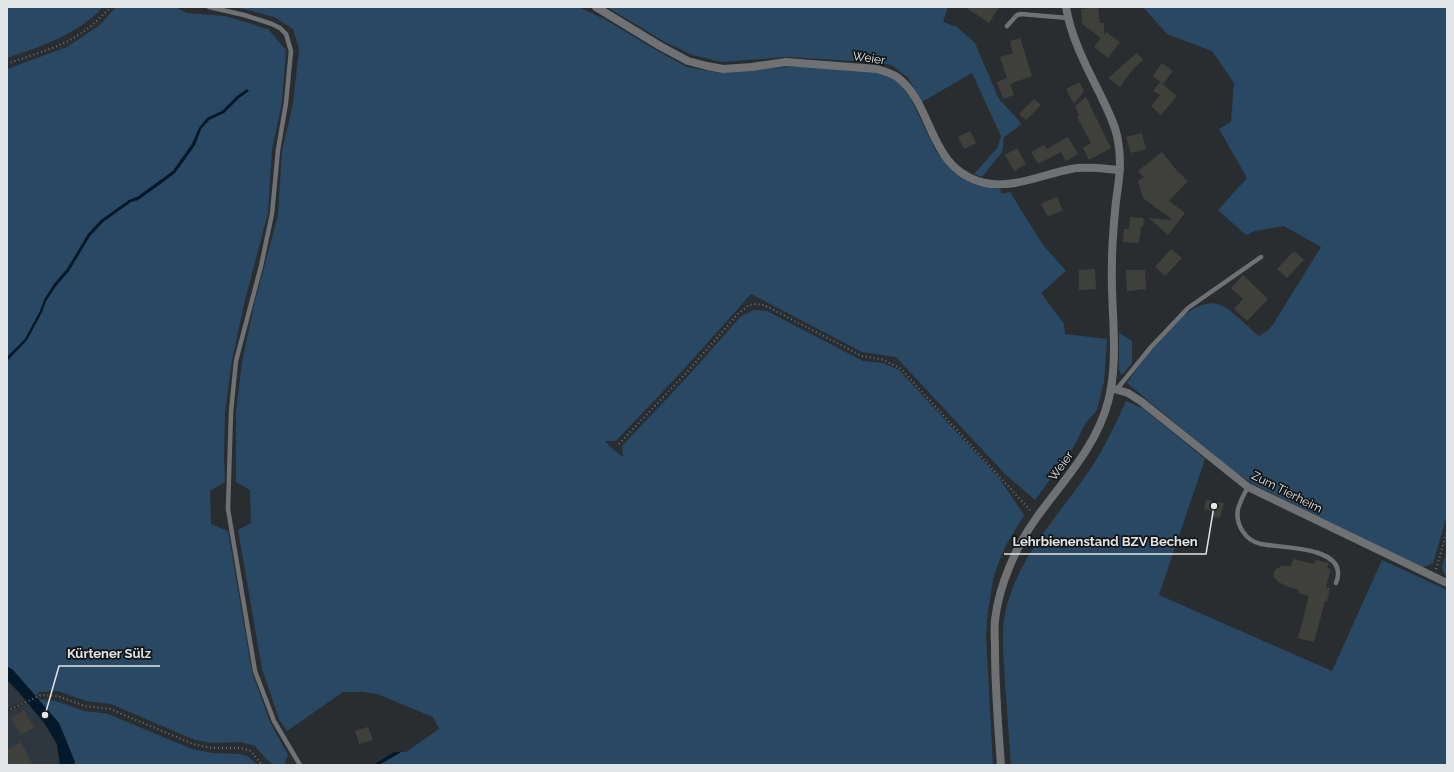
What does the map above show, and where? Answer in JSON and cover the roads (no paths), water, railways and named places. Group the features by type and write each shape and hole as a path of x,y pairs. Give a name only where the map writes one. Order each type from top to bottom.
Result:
{"street":[{"name":"Weier","path":"596,7 660,46 688,60 707,66 723,68 751,67 786,62 877,69 887,72 900,80 914,96 940,149 957,170 971,178 985,183 1003,185 1074,168 1120,170"},
{"name":"Weier","path":"1001,765 995,675 995,620 1004,581 1017,549 1037,518 1082,458 1096,432 1114,388 1112,262 1120,170 1118,141 1114,126 1081,54 1068,18 1066,7"},
{"name":"Zum Tierheim","path":"1114,388 1142,402 1248,487 1447,583"}],"lane":[{"path":"209,7 244,15 280,28 286,34 291,52 286,103 278,150 272,214 261,266 236,361 231,412 228,509 255,671 274,721 300,765"},
{"path":"1007,26 1017,15 1021,14 1068,18"},
{"path":"1114,388 1188,308 1261,257"},
{"path":"1248,487 1238,510 1239,526 1244,534 1260,544 1307,549 1330,558 1338,573 1336,583"}],"place":[{"name":"Lehrbienenstand BZV Bechen","path":"1214,506"},
{"name":"Kürtener Sülz","path":"45,715"}]}
